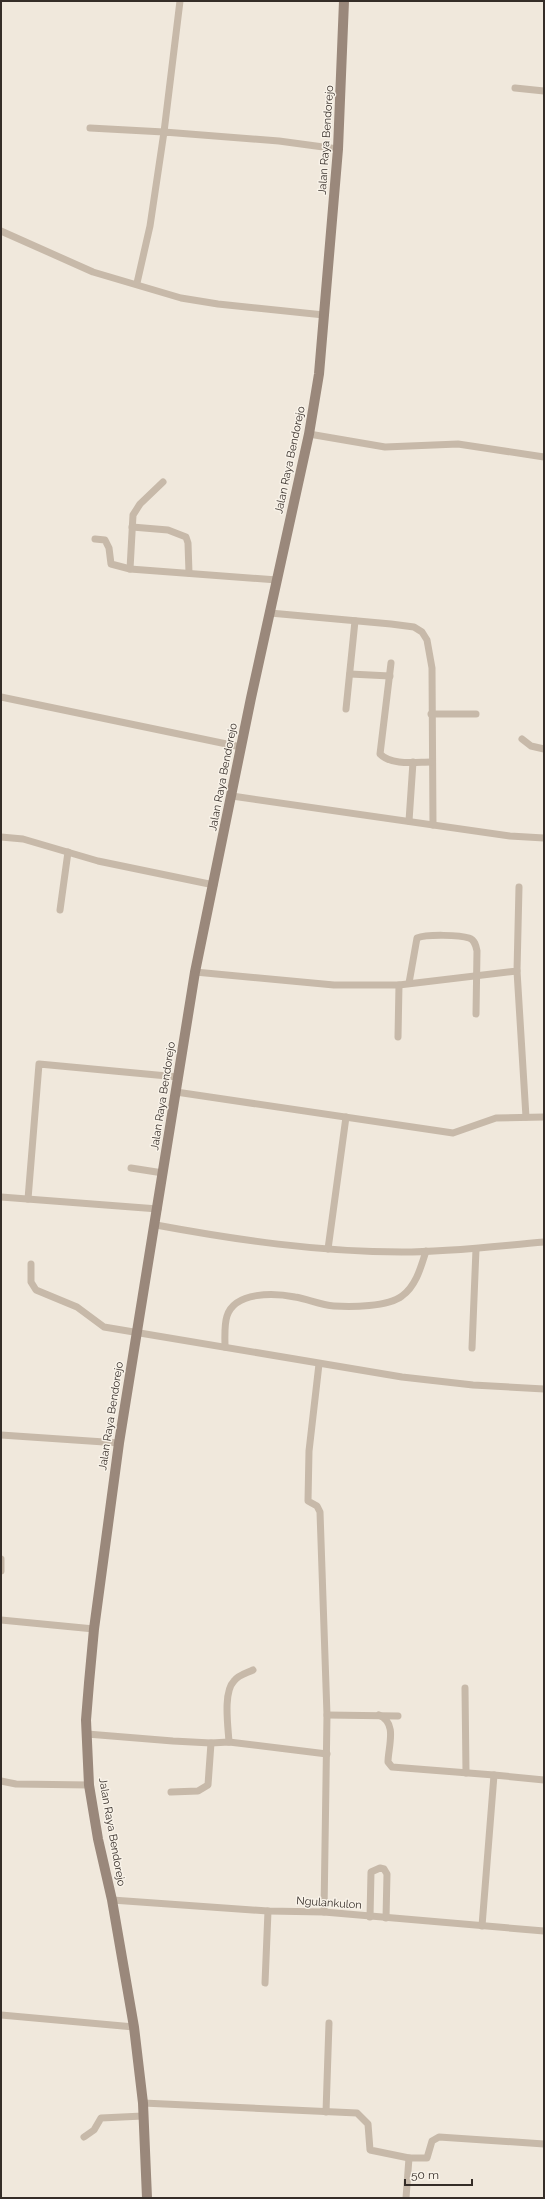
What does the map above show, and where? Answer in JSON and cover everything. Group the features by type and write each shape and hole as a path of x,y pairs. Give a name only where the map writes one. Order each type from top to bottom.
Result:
{"main road":[{"name":"Jalan Raya Bendorejo","path":"147,2198 143,2103 134,2027 112,1900 98,1839 89,1785 87,1710 94,1629 119,1443 136,1331 156,1225 195,972 241,747 309,434 319,374 338,148 344,1"}],"street":[{"path":"137,283 150,226 164,132 180,1"},
{"path":"515,88 544,91"},
{"path":"90,128 279,141 338,148"},
{"path":"1,231 93,272 137,283 189,299 324,315"},
{"path":"309,434 385,447 458,444 544,457"},
{"path":"130,569 133,515 140,504 163,482"},
{"path":"132,527 168,530 186,537 188,543 189,574"},
{"path":"95,539 105,540 109,548 111,564 130,569 277,580"},
{"path":"270,613 414,627 422,632 427,640 432,668 431,762 433,825"},
{"path":"346,709 356,621"},
{"path":"391,663 380,754 385,759 431,762"},
{"path":"350,674 390,676"},
{"path":"1,697 241,747"},
{"path":"431,714 476,714"},
{"path":"522,739 531,746 544,749"},
{"path":"409,822 413,762"},
{"path":"232,796 510,836 544,838"},
{"path":"1,837 23,839 98,861 214,885"},
{"path":"60,910 68,852"},
{"path":"519,887 517,971 526,1116"},
{"path":"409,983 416,940 420,937 470,938 476,944 477,951 476,1014"},
{"path":"195,972 334,986 399,985 517,971"},
{"path":"398,1037 399,985"},
{"path":"28,1199 40,1064 178,1077"},
{"path":"176,1092 453,1134 485,1121 526,1116 544,1117"},
{"path":"328,1249 346,1117"},
{"path":"132,1168 163,1173"},
{"path":"1,1197 158,1209"},
{"path":"156,1225 206,1234 328,1249 426,1251 476,1249 544,1242"},
{"path":"472,1348 476,1249"},
{"path":"225,1347 227,1317 238,1302 259,1296 280,1295 333,1306 371,1306 401,1298 409,1290 417,1278 426,1251"},
{"path":"31,1264 31,1282 36,1290 77,1307 104,1327 136,1331 319,1364 473,1386 544,1389"},
{"path":"319,1364 309,1451 307,1494 308,1501 317,1506 320,1512 327,1714 324,1912"},
{"path":"1,1435 119,1443"},
{"path":"1,1559 1,1571"},
{"path":"1,1620 94,1629"},
{"path":"229,1742 227,1702 229,1689 234,1680 253,1670"},
{"path":"465,1688 466,1773"},
{"path":"327,1714 398,1716"},
{"path":"379,1715 386,1720 390,1727 388,1762 392,1767 544,1780"},
{"path":"87,1734 211,1743 229,1742 327,1754"},
{"path":"171,1792 198,1790 208,1785 211,1743"},
{"path":"482,1926 494,1775"},
{"path":"1,1781 16,1784 89,1785"},
{"path":"370,1917 371,1872 380,1868 384,1869 387,1874 386,1918"},
{"name":"Ngulankulon","path":"112,1900 268,1911 324,1912 544,1931"},
{"path":"265,1983 268,1911"},
{"path":"1,2015 134,2027"},
{"path":"326,2112 329,2023"},
{"path":"143,2103 357,2113 368,2124 370,2150 409,2158 427,2158 432,2141 439,2137 544,2144"},
{"path":"84,2137 94,2130 102,2118 143,2116"},
{"path":"406,2198 409,2158"}]}
